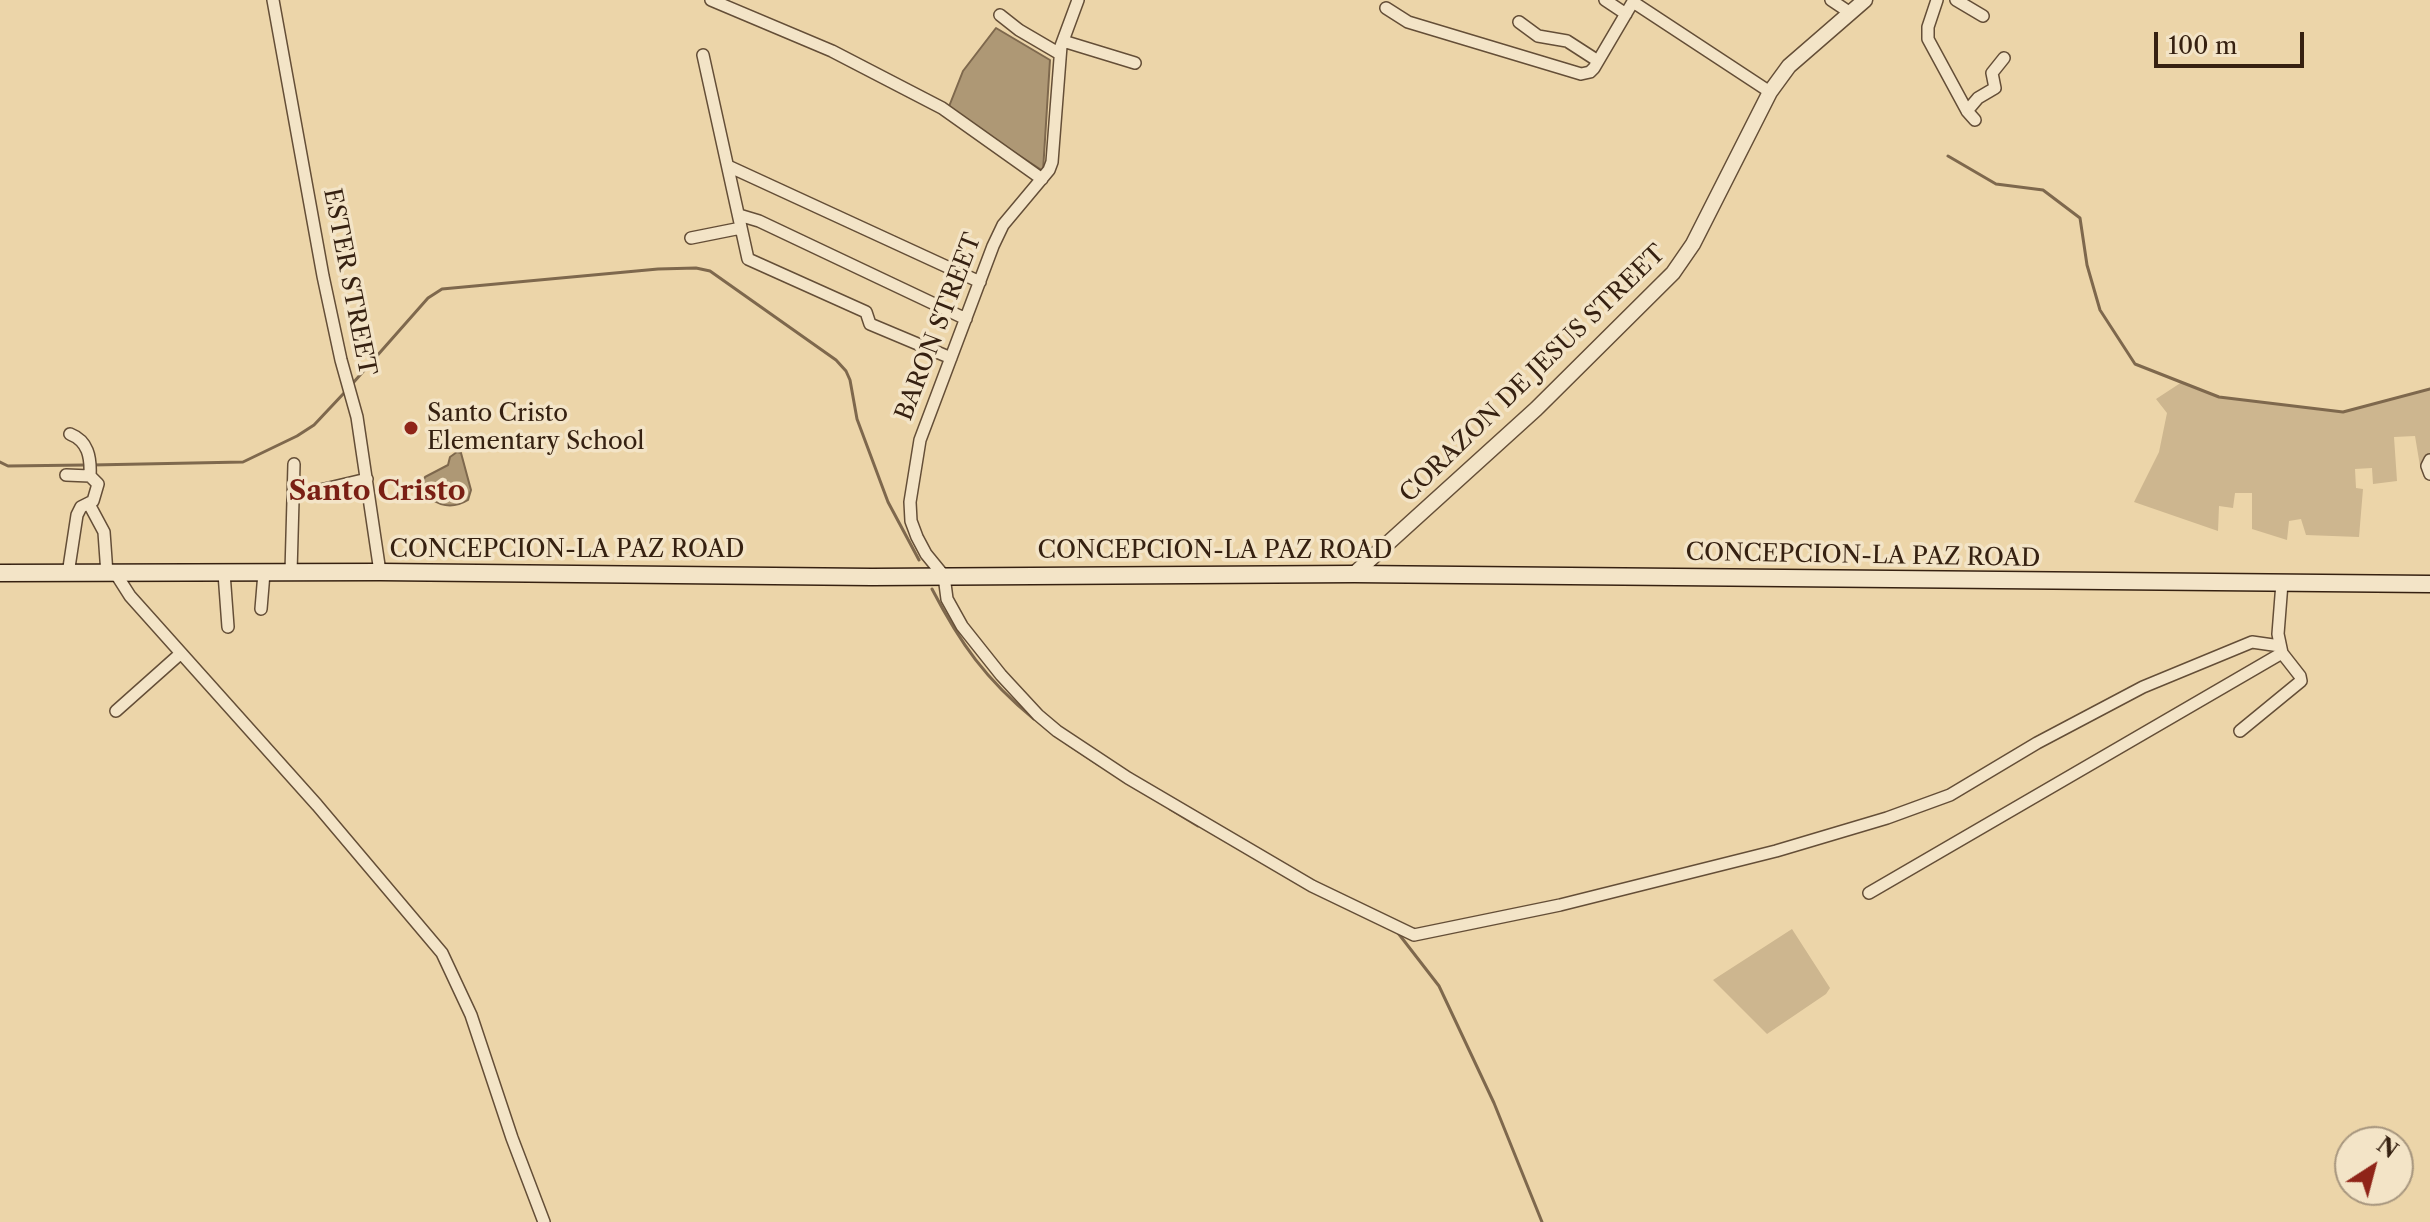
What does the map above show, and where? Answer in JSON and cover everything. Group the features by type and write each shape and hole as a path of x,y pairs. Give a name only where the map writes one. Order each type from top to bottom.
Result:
{"main road":[{"name":"CONCEPCION-LA PAZ ROAD","path":"0,573 1354,574 2430,584"}],"street":[{"name":"ESTER STREET","path":"273,0 323,276 345,380 357,417 380,572"},
{"path":"711,0 832,51 942,108 1042,179"},
{"name":"BARON STREET","path":"1078,0 1062,47 1052,162 1042,179 999,231 920,440 910,502 911,521 926,554 944,576 947,599 962,626 1038,715 1128,778 1312,886 1414,935 1560,905 1776,851 1887,818 1950,795 2037,743 2143,687 2252,642 2281,650"},
{"path":"1605,0 1626,14"},
{"path":"1831,0 1849,12"},
{"name":"CORAZON DE JESUS STREET","path":"1354,574 1536,409 1673,273 1693,244 1770,92 1789,66 1865,0"},
{"path":"1937,0 1928,27 1928,39 1971,116 1978,98 1995,88 1992,73 2004,58"},
{"path":"1956,0 1983,16"},
{"path":"1386,8 1408,22 1577,74 1590,72 1633,1 1770,92"},
{"path":"1000,15 1019,30 1062,47 1135,63"},
{"path":"1519,22 1538,36 1567,41 1598,61"},
{"path":"703,55 748,259 866,312 870,324 951,358"},
{"path":"728,166 980,282"},
{"path":"739,215 759,221 966,319"},
{"path":"691,238 741,228"},
{"path":"68,574 77,515 81,507 93,501 98,484 90,469 86,445 70,434"},
{"path":"2430,460 2427,466 2430,474"},
{"path":"291,572 294,464"},
{"path":"66,475 90,469"},
{"path":"295,496 367,479"},
{"path":"89,504 104,532 112,574 317,805 442,953 468,1006 544,1222"},
{"path":"224,573 228,627"},
{"path":"261,609 264,573"},
{"path":"2240,731 2262,710 2299,685 2300,676 2281,650 2278,634 2282,583"},
{"path":"1869,893 2281,650"},
{"path":"116,711 180,654"}],"shaded area":[{"path":"996,28 1050,60 1043,171 948,109 963,71"},
{"path":"2182,382 2219,397 2343,412 2430,389 2430,456 2420,466 2415,436 2394,437 2397,481 2373,484 2372,468 2355,469 2356,488 2363,489 2359,537 2306,535 2301,519 2289,521 2287,540 2252,529 2252,493 2235,493 2233,508 2219,506 2218,531 2134,502 2159,452 2167,413 2156,399"},
{"path":"461,453 471,490 468,500 454,505 441,504 425,492 422,485 425,477 448,465 450,457"},
{"path":"1792,929 1830,988 1826,994 1767,1034 1713,980"}],"waterway":[{"path":"1948,156 1996,184 2043,190 2080,218 2087,265 2100,310 2135,364 2219,397 2343,412 2430,389"},
{"path":"353,383 428,298 442,289 658,269 696,268 710,271 836,360 846,371 857,419 888,502 919,560"},
{"path":"92,465 243,462 314,425 345,392"},
{"path":"0,462 8,466 85,465"},
{"path":"932,589 976,660 1002,690 1034,719"},
{"path":"1066,743 1099,765"},
{"path":"1170,809 1198,826"},
{"path":"1398,933 1439,986 1494,1103 1542,1222"}],"place":[{"name":"Santo Cristo Elementary School","path":"411,428"}],"district":[{"name":"Santo Cristo","path":"377,492"}]}
